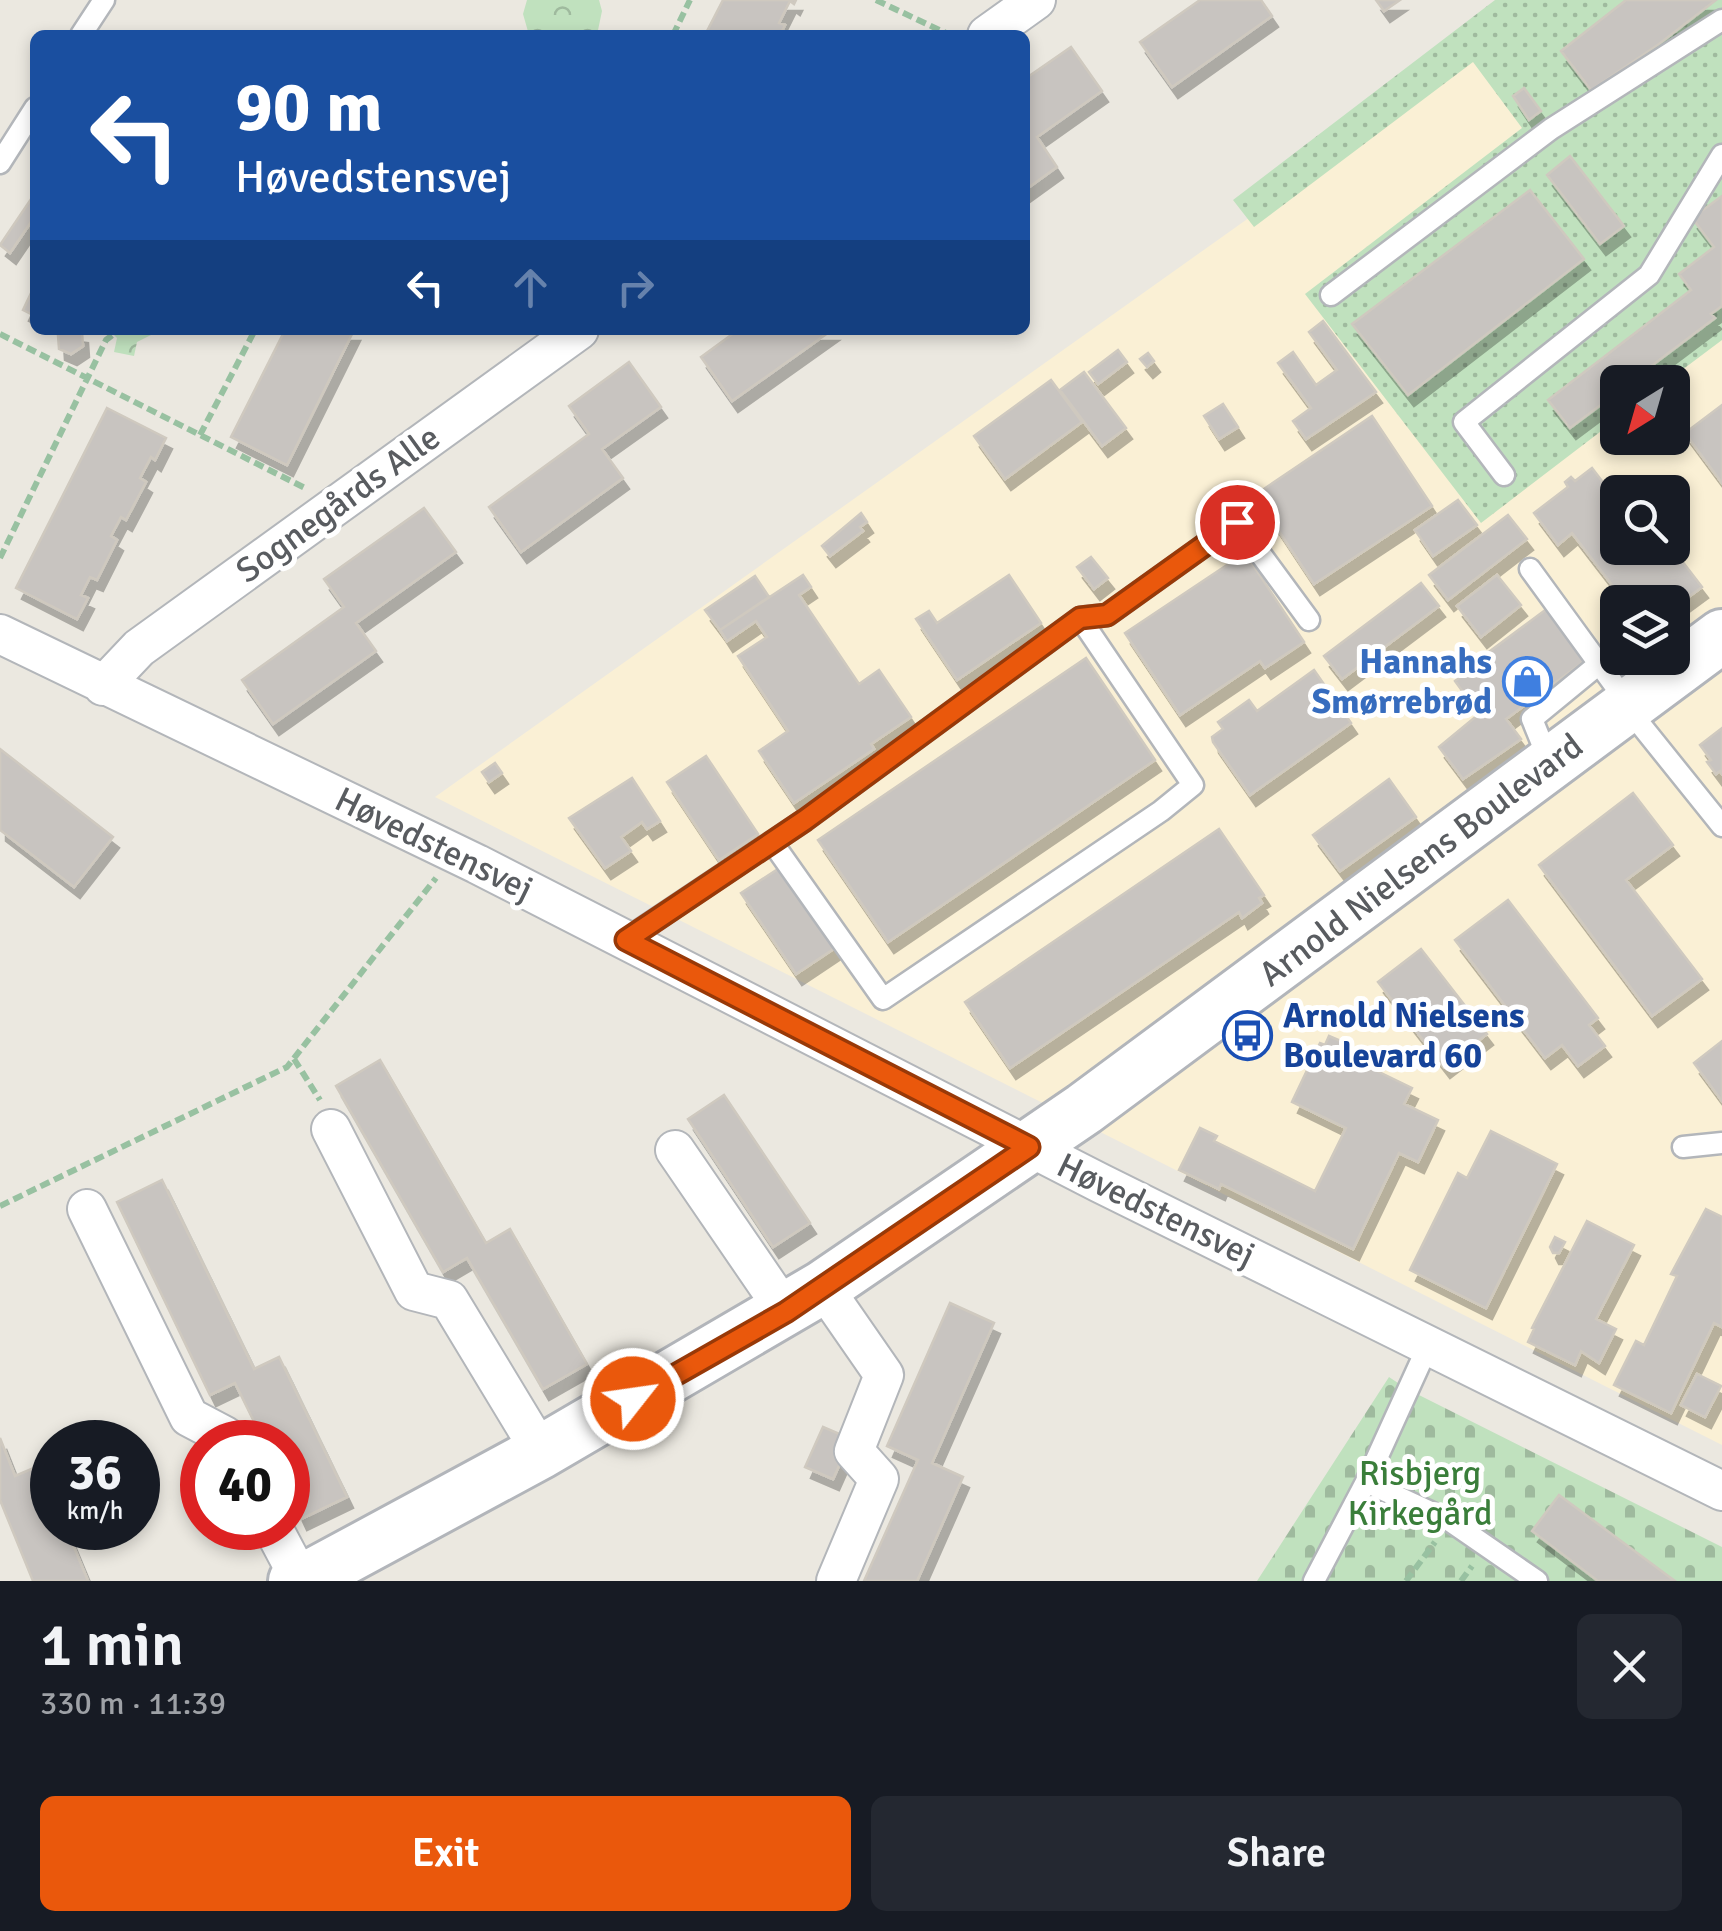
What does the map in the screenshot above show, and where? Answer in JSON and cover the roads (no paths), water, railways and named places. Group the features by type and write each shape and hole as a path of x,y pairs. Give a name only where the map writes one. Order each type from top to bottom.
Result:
{"street":[{"path":"994,30 1036,0"},
{"name":"Sognegårds Alle","path":"103,686 139,648 572,335"},
{"name":"Høvedstensvej","path":"0,634 456,853 1029,1147 1722,1491"},
{"name":"Arnold Nielsens Boulevard","path":"288,1550 308,1578 541,1452 804,1300 1029,1147 1722,636"},
{"path":"331,1130 414,1291 449,1300 541,1452"},
{"path":"675,1150 804,1300 884,1375 854,1451 879,1479 836,1581"},
{"path":"87,1209 190,1417 196,1420"}],"lane":[{"path":"85,30 104,0"},
{"path":"1331,295 1551,129 1722,20"},
{"path":"0,163 30,116"},
{"path":"1504,476 1464,422 1649,275 1722,155"},
{"path":"626,940 772,842 1080,618 1107,615 1237,522 1309,620"},
{"path":"1530,569 1628,706 1722,826"},
{"path":"772,842 884,1000 1161,811 1192,786 1080,618"},
{"path":"1550,764 1532,719 1599,664"},
{"path":"1683,1148 1722,1143"},
{"path":"1314,1581 1366,1482 1428,1346"},
{"path":"1366,1482 1450,1520 1536,1581"}],"place":[{"name":"Hannahs Smørrebrød","path":"1527,681"},
{"name":"Arnold Nielsens Boulevard 60","path":"1248,1035"}],"park label":[{"name":"Risbjerg Kirkegård","path":"1420,1493"}]}
